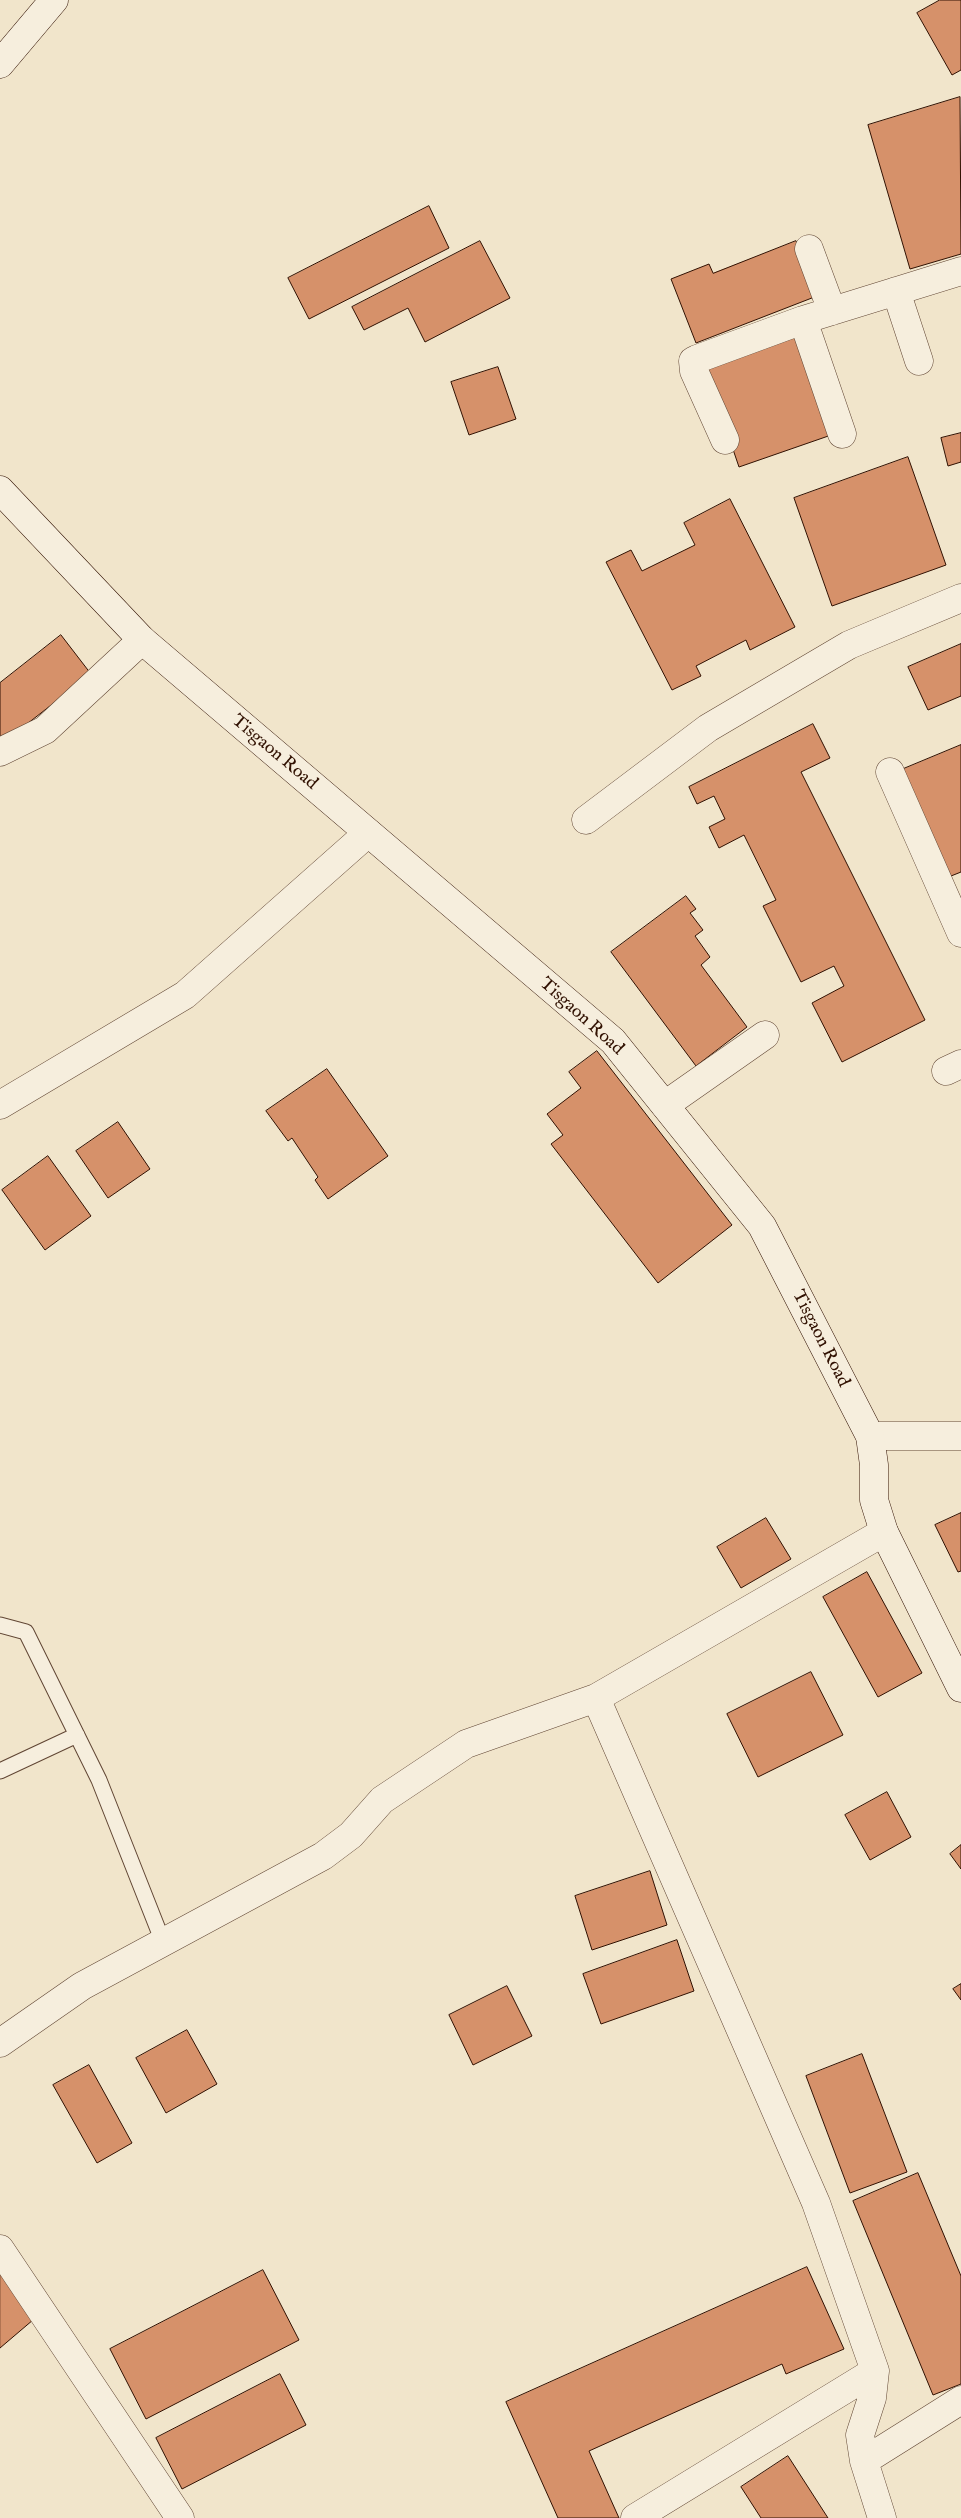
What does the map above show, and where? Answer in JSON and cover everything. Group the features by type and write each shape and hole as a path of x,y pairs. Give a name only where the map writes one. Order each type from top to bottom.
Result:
{"street":[{"path":"0,64 54,0"},
{"path":"809,248 832,311"},
{"path":"726,440 694,371 693,361 803,320 961,271"},
{"path":"896,291 919,361"},
{"path":"803,320 842,434"},
{"name":"Tisgaon Road","path":"0,490 142,640 613,1040 762,1226 870,1436 874,1465 874,1500 884,1532 961,1688"},
{"path":"586,820 708,728 849,645 961,598"},
{"path":"0,752 45,730 142,640"},
{"path":"890,772 952,891 961,933"},
{"path":"0,1105 185,995 368,833"},
{"path":"665,1105 765,1035"},
{"path":"870,1436 961,1436"},
{"path":"0,2043 82,1986 323,1856 351,1835 382,1800 466,1744 596,1698 884,1532"},
{"path":"596,1698 816,2203 874,2371 872,2398 860,2435 864,2461 882,2518"},
{"path":"0,2250 180,2518"},
{"path":"635,2518 874,2371"},
{"path":"864,2461 961,2400"}],"lane":[{"path":"0,1625 26,1632 99,1780 163,1942"},
{"path":"0,1771 77,1735"}],"building":[{"path":"940,0 961,0 961,70 952,75 917,13"},
{"path":"960,97 961,254 910,269 868,125"},
{"path":"429,206 449,248 309,319 288,278"},
{"path":"480,241 510,298 425,342 408,308 364,330 352,307"},
{"path":"796,241 817,296 696,343 671,279 709,264 713,273"},
{"path":"803,335 837,433 739,467 706,370"},
{"path":"498,367 516,419 469,435 451,382"},
{"path":"961,433 961,462 948,466 941,438"},
{"path":"908,457 946,565 832,606 794,498"},
{"path":"730,499 795,627 750,650 746,640 696,666 701,676 672,690 606,562 631,550 642,571 695,545 684,523"},
{"path":"61,635 91,674 0,745 0,683"},
{"path":"961,644 961,696 928,710 908,667"},
{"path":"813,724 830,758 801,772 925,1020 842,1062 812,1003 844,986 834,966 801,982 763,906 776,900 744,835 719,848 709,827 725,819 714,796 697,804 689,787"},
{"path":"961,745 961,872 946,878 901,770"},
{"path":"686,896 696,909 690,913 703,930 695,936 710,957 701,965 747,1027 696,1066 611,952"},
{"path":"597,1051 732,1225 658,1283 551,1144 563,1135 547,1114 581,1088 569,1072"},
{"path":"327,1069 388,1156 328,1199 315,1180 318,1177 292,1138 288,1141 266,1111"},
{"path":"118,1122 150,1169 108,1198 76,1151"},
{"path":"48,1156 91,1216 45,1250 2,1190"},
{"path":"961,1513 961,1571 958,1572 935,1525"},
{"path":"766,1518 791,1559 741,1588 717,1547"},
{"path":"867,1572 922,1673 878,1697 823,1597"},
{"path":"811,1672 843,1735 758,1777 727,1714"},
{"path":"887,1792 911,1837 870,1860 845,1815"},
{"path":"961,1845 961,1869 950,1854"},
{"path":"650,1871 667,1925 592,1950 575,1896"},
{"path":"677,1940 694,1991 601,2024 583,1974"},
{"path":"961,1984 961,2000 953,1989"},
{"path":"507,1986 532,2036 473,2065 449,2015"},
{"path":"187,2030 217,2084 166,2113 136,2058"},
{"path":"862,2054 907,2172 850,2193 806,2076"},
{"path":"89,2065 132,2143 97,2163 53,2085"},
{"path":"918,2173 961,2276 961,2384 933,2395 853,2201"},
{"path":"0,2267 40,2314 0,2348"},
{"path":"807,2267 844,2349 786,2374 782,2364 589,2451 619,2518 558,2518 506,2402"},
{"path":"263,2270 299,2340 146,2419 110,2349"},
{"path":"280,2374 306,2425 182,2489 156,2438"},
{"path":"788,2456 828,2518 761,2518 741,2487"}]}
